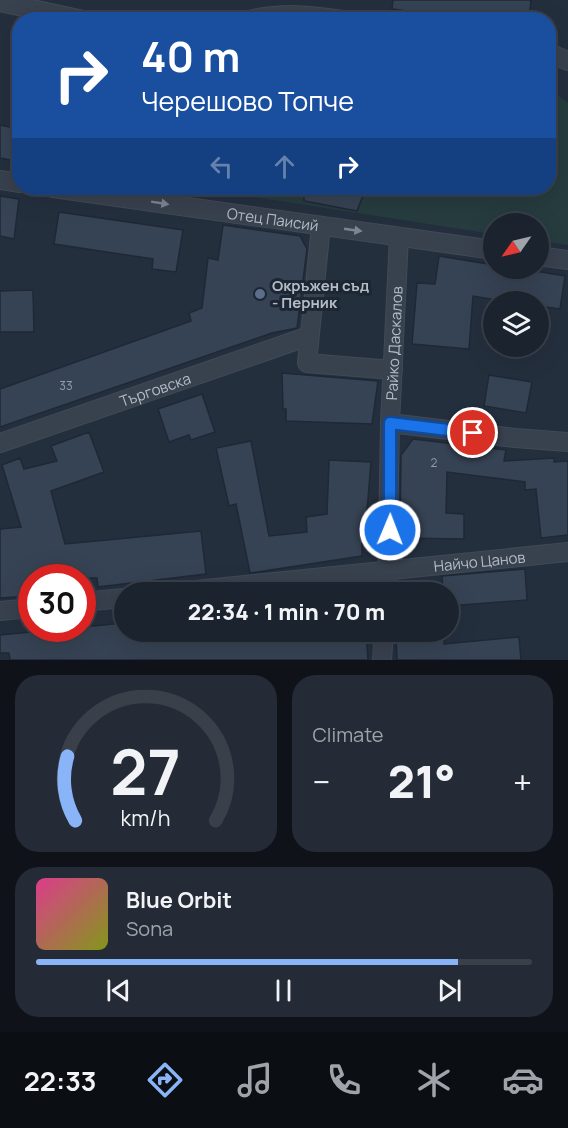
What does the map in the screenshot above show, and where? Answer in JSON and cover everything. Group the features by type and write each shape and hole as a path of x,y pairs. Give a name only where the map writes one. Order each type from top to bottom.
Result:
{"street":[{"path":"0,2 46,12"},
{"name":"Отец Паисий","path":"128,195 321,226 483,248"},
{"path":"321,226 307,363 393,370"},
{"name":"Райко Даскалов","path":"388,582 390,423 399,237"},
{"path":"549,257 568,260"},
{"name":"Търговска","path":"0,443 309,336"},
{"path":"390,423 568,442"},
{"name":"Найчо Цанов","path":"273,582 568,552"},
{"path":"96,601 114,599"},
{"path":"0,611 18,609"},
{"path":"382,660 383,642"}],"green space":[{"path":"556,94 568,103 568,245 549,242 549,213 483,213 483,232 241,195 556,195"}],"building":[{"path":"393,0 531,0 530,12 413,12 392,9"},
{"path":"0,125 12,127 12,160 0,158"},
{"path":"304,195 363,195 357,211 304,201"},
{"path":"0,196 19,199 14,239 0,236"},
{"path":"59,212 183,230 176,272 152,269 153,259 54,244"},
{"path":"223,225 300,236 307,249 297,328 272,333 0,427 0,389 191,321 189,313 202,308 208,258 218,260"},
{"path":"439,256 483,263 483,279 549,279 549,273 565,276 560,309 549,308 549,291 483,291 483,298 473,296 469,349 412,344 417,283 435,284"},
{"path":"33,290 34,332 0,332 0,291"},
{"path":"282,373 378,381 372,424 286,421 286,409 283,409"},
{"path":"489,375 532,382 526,413 484,406"},
{"path":"202,394 215,432 191,440 189,435 169,442 158,409"},
{"path":"89,432 104,472 51,491 65,544 201,531 206,574 140,582 114,582 114,585 98,587 96,564 18,564 18,597 0,598 0,529 21,527 2,465 20,458 24,469 57,461 51,446"},
{"path":"413,439 506,450 504,461 554,458 554,462 568,461 568,535 541,538 536,489 525,490 525,482 447,472 446,513 464,514 464,539 400,538 401,455"},
{"path":"251,441 269,536 307,532 306,517 327,514 329,460 371,462 365,536 362,536 362,556 250,573 236,504 229,506 216,448"},
{"path":"525,569 527,600 459,605 459,582 442,582 442,576"},
{"path":"114,624 114,642 367,642 368,660 10,660 9,653 0,653 0,635 18,633 18,642 96,642 96,626"},
{"path":"519,637 521,660 397,660 396,642 444,642 444,644"}],"place":[{"name":"Окръжен съд - Перник","path":"260,294"}],"route":[{"path":"390,530 390,423 473,433"}]}
